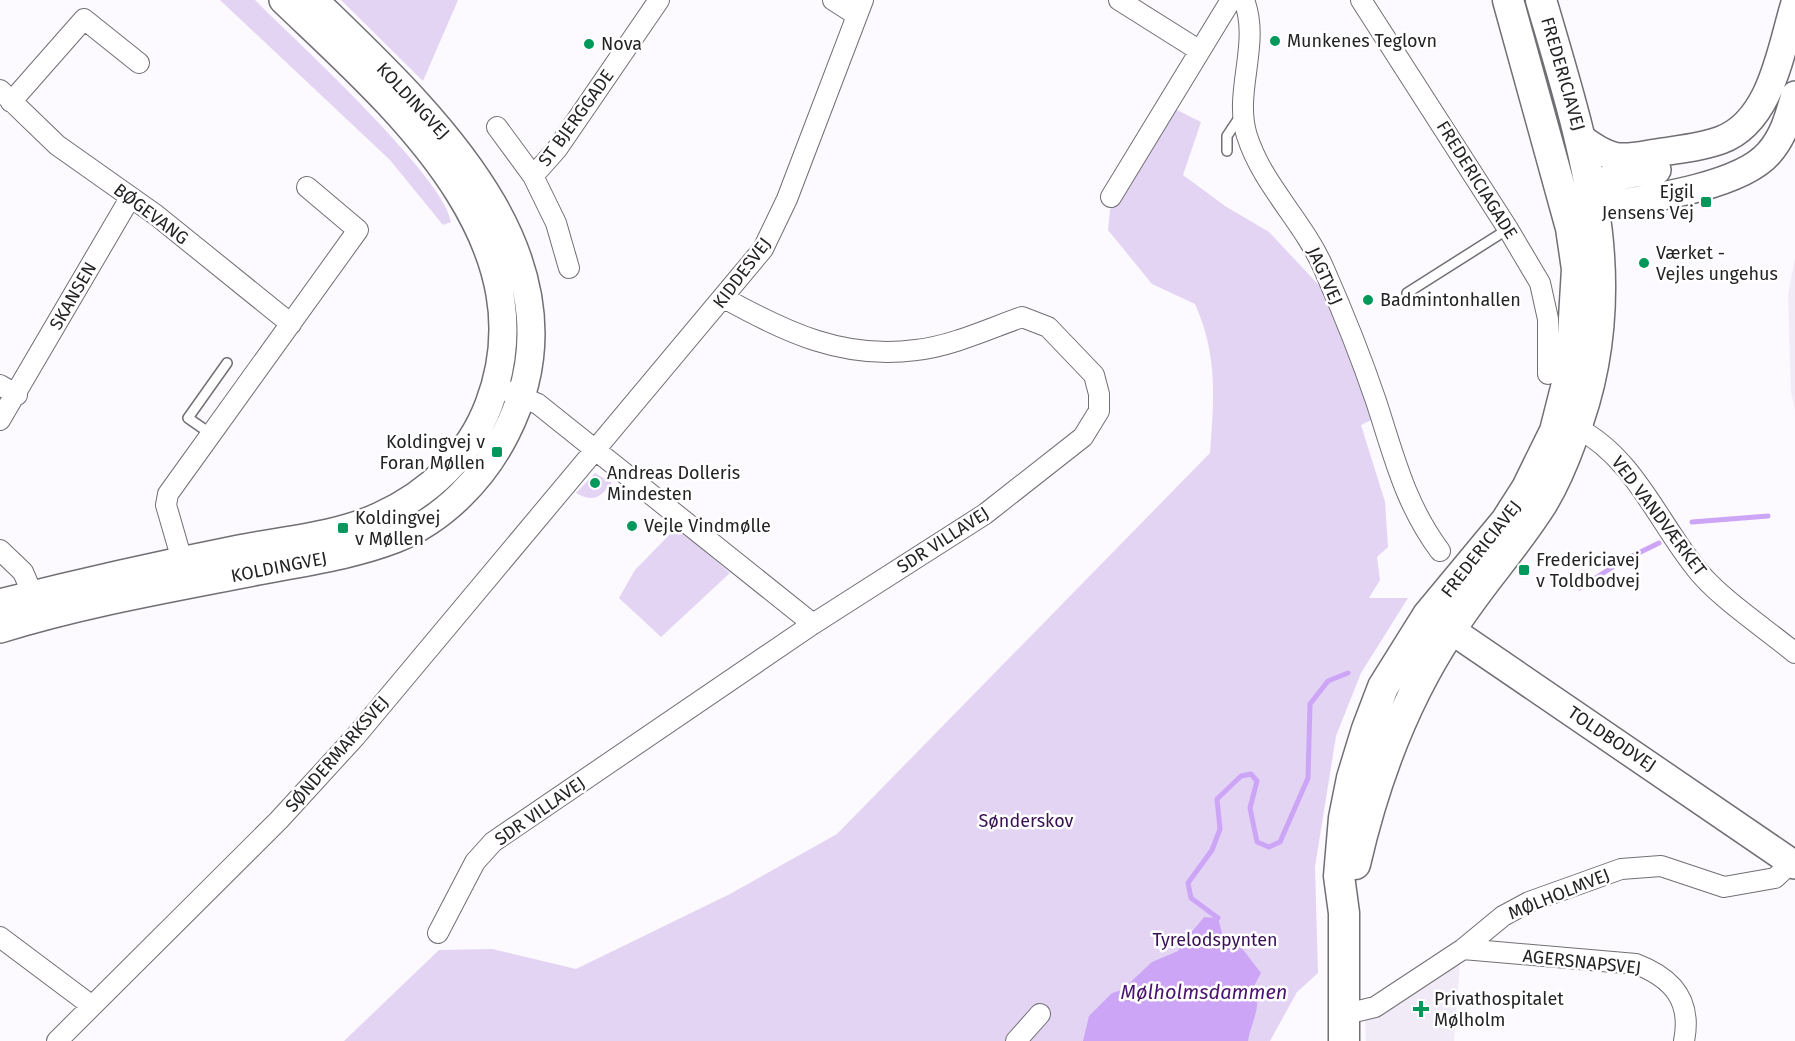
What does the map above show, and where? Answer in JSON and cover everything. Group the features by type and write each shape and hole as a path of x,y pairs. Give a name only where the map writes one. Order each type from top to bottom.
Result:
{"main road":[{"name":"KOLDINGVEJ","path":"0,629 378,517 417,496 442,475 466,450 484,419 502,363 504,338 501,295 491,256 470,210 443,168 406,122 283,0"},
{"name":"KOLDINGVEJ","path":"0,603 33,595 186,573 352,553 415,529 463,493 482,473 497,452 522,396 530,369 532,341 530,315 511,242 493,202 440,127 314,0"},
{"name":"FREDERICIAVEJ","path":"1347,1032 1344,914 1362,832 1389,745 1439,622 1527,488 1555,431 1571,368 1576,320 1577,269 1570,225 1508,0"},
{"path":"1519,0 1570,168 1590,197"},
{"name":"FREDERICIAVEJ","path":"1439,622 1544,500 1590,391 1598,335 1601,279 1581,138 1541,0"},
{"path":"1581,138 1602,154 1628,157 1722,140 1738,130 1759,107 1773,77 1795,3"},
{"path":"1590,197 1656,197 1724,179 1756,164 1769,154 1783,134 1795,95"},
{"path":"1570,225 1605,179 1703,162 1726,150 1736,140 1738,130"},
{"name":"TOLDBODVEJ","path":"1439,622 1793,864"}],"street":[{"name":"ST BJERGGADE","path":"533,176 557,149 659,0"},
{"path":"833,0 859,7"},
{"path":"1119,0 1200,51"},
{"path":"1111,197 1231,0"},
{"name":"JAGTVEJ","path":"1244,0 1250,27 1243,113 1246,135 1263,172 1310,241 1324,268 1375,398 1405,494 1440,551"},
{"name":"FREDERICIAGADE","path":"1361,0 1508,229 1540,283 1548,319 1548,374"},
{"name":"KIDDESVEJ","path":"597,450 763,249 774,230 859,7"},
{"name":"BØGEVANG","path":"139,63 84,19 6,96 57,145 156,215 291,324"},
{"name":"ST BJERGGADE","path":"497,127 533,176 556,223 568,268"},
{"path":"186,573 166,505 168,494 358,230 307,187"},
{"name":"SKANSEN","path":"0,420 8,390 130,198"},
{"name":"SDR VILLAVEJ","path":"438,933 475,862 493,842 813,624 985,514 1083,436 1099,411 1099,394 1094,375 1048,327 1022,317 916,350 870,351 826,344 779,329 724,298"},
{"path":"496,387 538,404 813,624"},
{"name":"VED VANDVÆRKET","path":"1576,428 1598,438 1622,464 1695,568 1795,653"},
{"name":"SØNDERMARKSVEJ","path":"57,1041 279,820 355,737 529,526 597,450"},
{"path":"0,550 23,572 33,595"},
{"name":"MØLHOLMVEJ","path":"1347,1032 1375,1007 1462,949 1503,916 1529,902 1621,869 1661,866 1724,887 1775,878 1793,864"},
{"path":"0,938 92,1006"},
{"name":"AGERSNAPSVEJ","path":"1462,949 1636,964 1654,971 1667,980 1680,998 1687,1017 1684,1041"},
{"path":"1016,1041 1040,1014"}],"lane":[{"path":"1227,151 1227,136 1243,113"},
{"path":"1656,197 1665,202 1678,202 1729,189 1746,180 1756,164"},
{"path":"1407,293 1508,229"},
{"path":"211,435 188,418 227,363"}],"shaded area":[{"path":"1795,258 1795,410 1791,392 1788,295"},
{"name":"Privathospitalet Mølholm","path":"1460,962 1454,1041 1366,1041 1365,1020"}],"green space":[{"path":"220,0 255,0 341,84 400,146 443,202 451,222 443,225 390,160"},
{"path":"341,0 458,0 423,81"},
{"name":"Sønderskov","path":"1175,109 1201,122 1183,175 1225,206 1269,232 1329,296 1373,419 1361,425 1385,502 1388,547 1377,557 1380,580 1369,598 1408,598 1361,673 1336,736 1315,867 1318,973 1297,992 1270,1041 344,1041 439,950 492,949 576,969 730,894 837,834 1210,453 1213,377 1208,341 1195,304 1152,284 1108,230 1110,210"},
{"path":"595,473 612,483 596,497 588,498 576,493"},
{"path":"677,527 730,573 661,637 619,598 635,570"}],"water":[{"name":"Mølholmsdammen","path":"1204,917 1218,918 1222,933 1241,947 1261,973 1254,986 1257,1007 1248,1041 1083,1041 1089,1016 1112,993 1122,990 1152,962 1178,951"}],"waterway":[{"path":"1692,522 1768,516"},
{"path":"1580,588 1622,561 1659,543"},
{"path":"1218,918 1191,898 1188,883 1212,850 1220,829 1217,799 1241,776 1251,774 1257,781 1250,808 1257,842 1269,847 1280,842 1308,778 1310,704 1328,681 1348,673"}],"place":[{"name":"Munkenes Teglovn","path":"1275,41"},
{"name":"Nova","path":"589,44"},
{"name":"Ejgil Jensens Vej","path":"1706,202"},
{"name":"Værket - Vejles ungehus","path":"1644,263"},
{"name":"Badmintonhallen","path":"1368,300"},
{"name":"Koldingvej v Foran Møllen","path":"497,452"},
{"name":"Andreas Dolleris Mindesten","path":"595,483"},
{"name":"Vejle Vindmølle","path":"632,526"},
{"name":"Koldingvej v Møllen","path":"343,528"},
{"name":"Fredericiavej v Toldbodvej","path":"1524,570"},
{"name":"Privathospitalet Mølholm","path":"1421,1009"}],"park label":[{"name":"Tyrelodspynten","path":"1215,940"}]}
